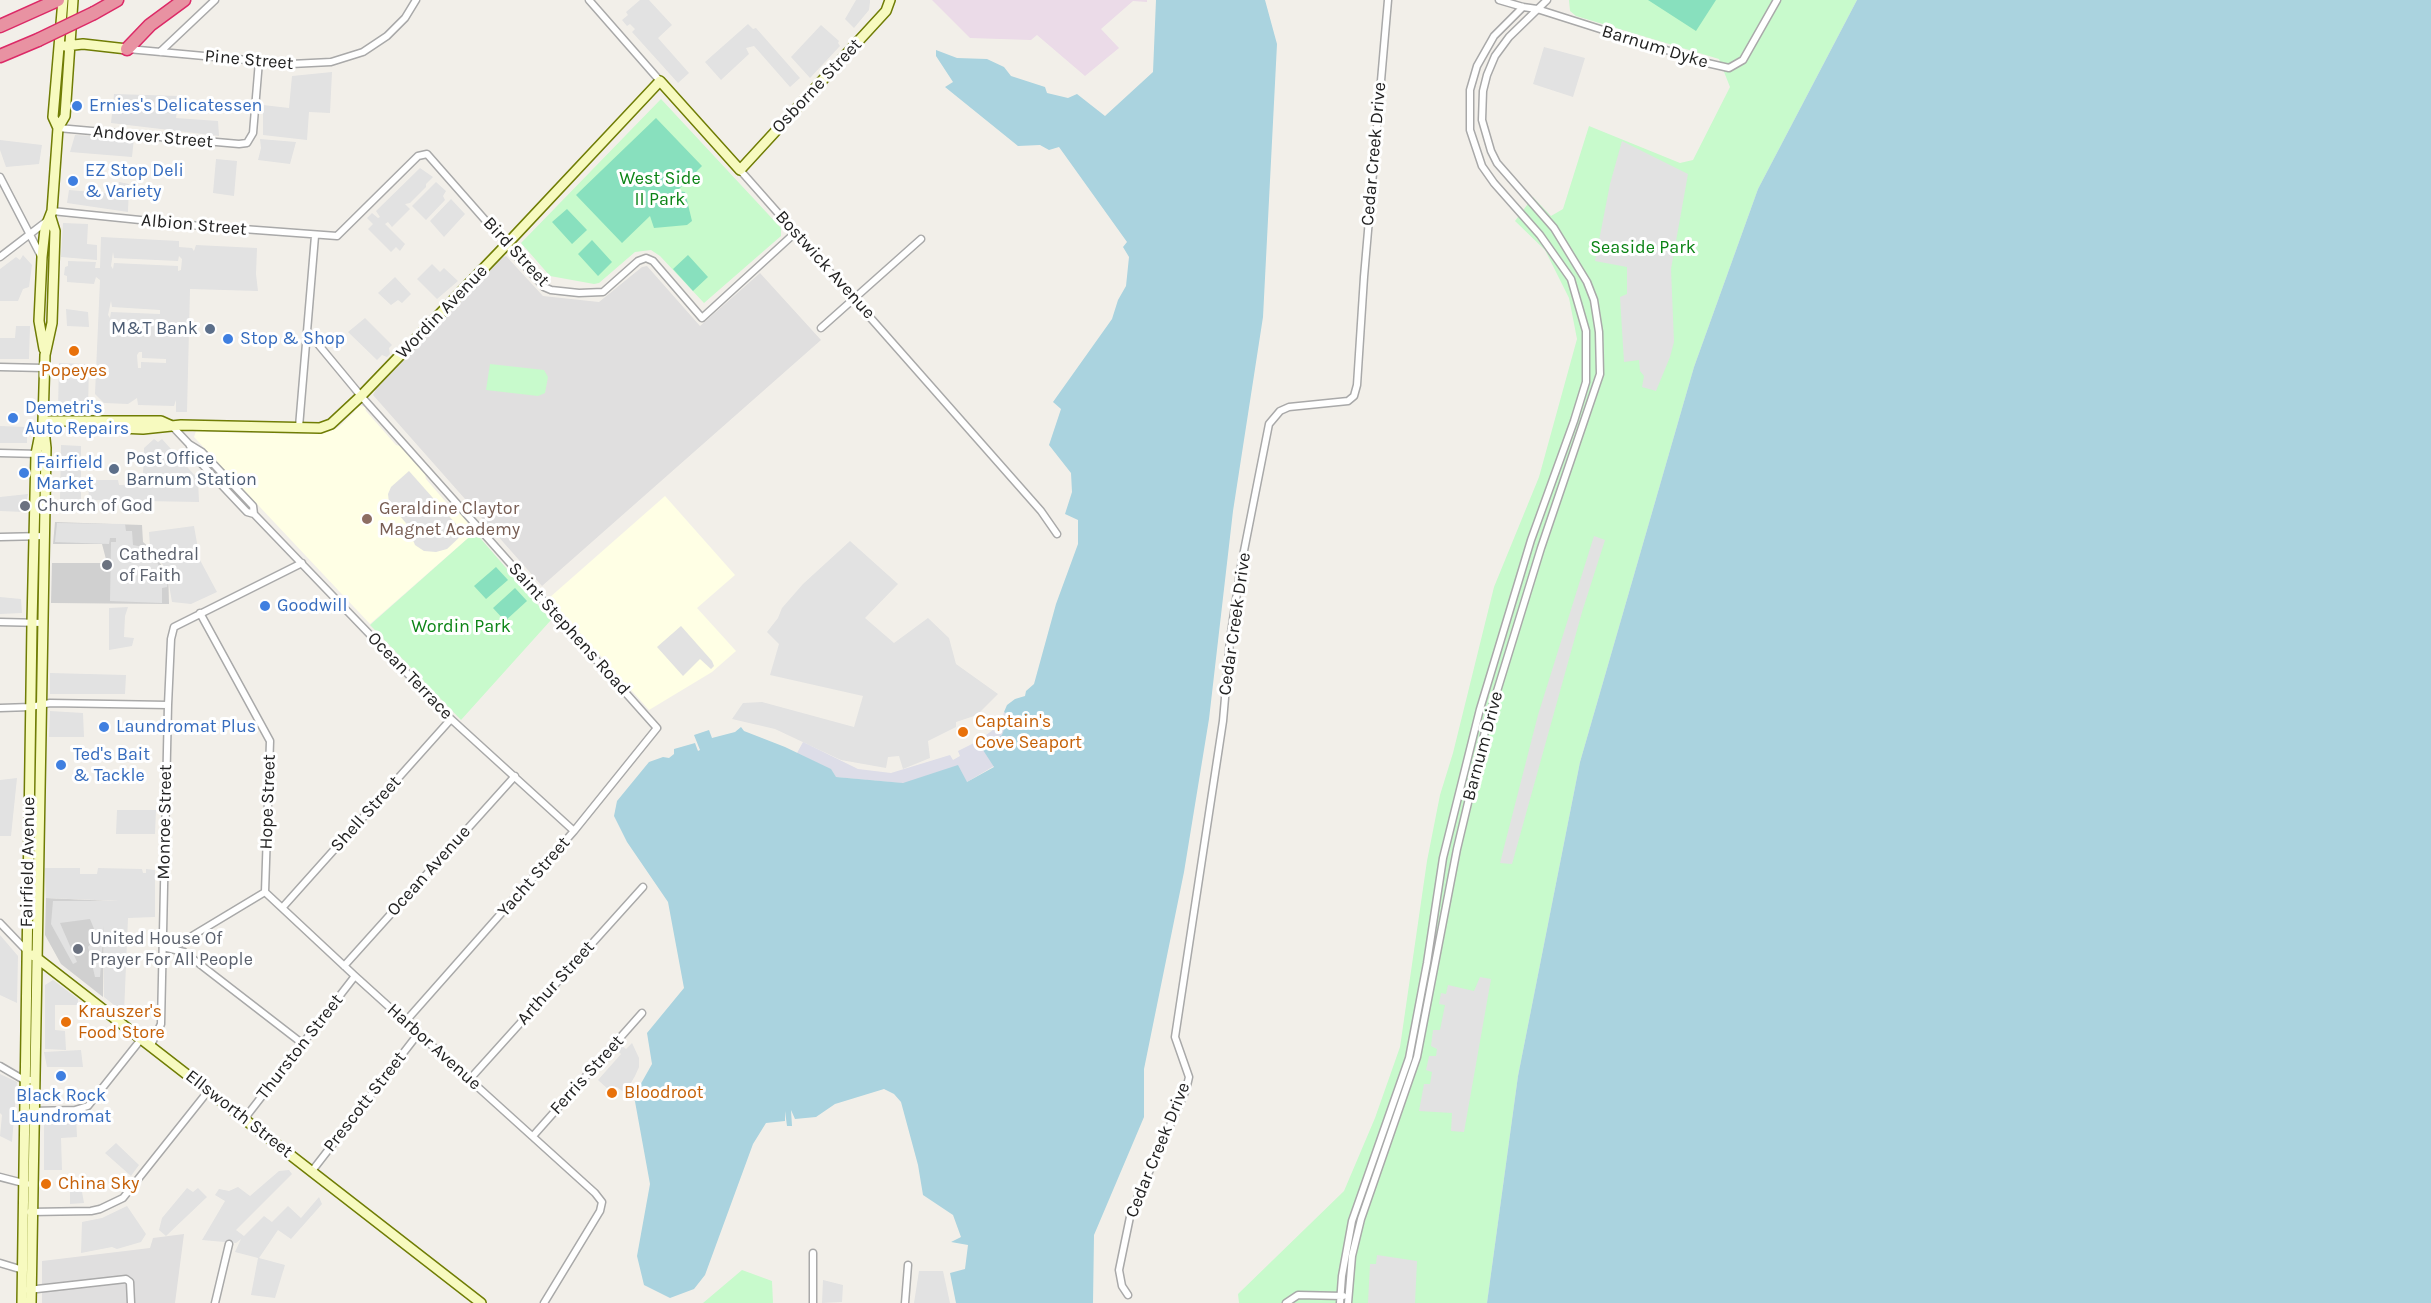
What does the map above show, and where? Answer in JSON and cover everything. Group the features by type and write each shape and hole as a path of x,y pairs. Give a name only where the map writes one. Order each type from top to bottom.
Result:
{"highway":[{"path":"0,26 58,0"},
{"path":"0,56 38,40 117,0"},
{"path":"128,49 150,25 184,0"}],"main road":[{"name":"Fairfield Avenue","path":"63,0 65,46"},
{"name":"Fairfield Avenue","path":"45,355 39,321 42,257 45,229 51,215 58,128 53,117 73,0"},
{"name":"Osborne Street","path":"740,170 886,11 890,0"},
{"name":"Pine Street","path":"65,46 82,44 128,49"},
{"name":"Bostwick Avenue","path":"660,81 740,170"},
{"name":"Wordin Avenue","path":"43,421 143,429 172,426 321,428 331,424 362,396 660,81"},
{"name":"Fairfield Avenue","path":"29,1212 23,1183 26,950 38,884 46,455 43,421 44,368 52,323 55,231 51,215"},
{"name":"Fairfield Avenue","path":"22,1303 27,1290 29,1212 34,1186 36,957 28,884 36,454 43,421"},
{"path":"28,884 38,884"},
{"name":"Ellsworth Street","path":"26,950 481,1303"},
{"name":"Fairfield Avenue","path":"27,1290 32,1303"}],"street":[{"path":"160,52 215,0"},
{"name":"Pine Street","path":"128,49 319,64 352,56 387,36 405,18 416,0"},
{"name":"Bostwick Avenue","path":"589,0 660,81"},
{"name":"Cedar Creek Drive","path":"1128,1295 1122,1286 1119,1270 1131,1212 1186,1090 1189,1077 1175,1037 1223,721 1230,640 1269,424 1280,411 1289,407 1348,401 1354,396 1357,385 1388,0"},
{"name":"Barnum Dyke","path":"1499,0 1537,9 1729,68 1743,60 1777,0"},
{"name":"Barnum Drive","path":"1348,1300 1352,1256 1361,1219 1417,1057 1456,849 1486,727 1541,548 1600,374 1599,332 1594,300 1587,282 1572,254 1554,228 1497,163 1482,120 1483,91 1495,56 1509,37 1547,0"},
{"name":"Barnum Drive","path":"1340,1299 1352,1221 1408,1058 1427,963 1443,858 1480,709 1531,540 1586,382 1586,331 1571,279 1563,265 1482,166 1470,130 1469,99 1474,73 1484,51 1503,26 1523,7"},
{"name":"Andover Street","path":"58,128 247,143 253,133 259,61"},
{"name":"Bird Street","path":"337,236 418,156 427,154 544,287 579,293 603,292 638,261 645,258 653,261 702,318 796,232"},
{"name":"Bostwick Avenue","path":"740,170 1041,511 1057,534"},
{"path":"0,177 42,257"},
{"path":"1504,194 1514,185"},
{"path":"1524,217 1535,207"},
{"path":"0,256 51,215"},
{"name":"Albion Street","path":"51,215 337,236"},
{"path":"299,427 315,236"},
{"path":"821,328 921,239"},
{"name":"Saint Stephens Road","path":"308,332 362,396 657,728"},
{"path":"0,367 44,368"},
{"name":"Ocean Terrace","path":"172,426 189,444 202,452 253,506 254,514 451,719 574,831"},
{"path":"0,453 46,455"},
{"path":"0,537 45,536"},
{"path":"200,613 302,562"},
{"name":"Monroe Street","path":"151,1045 161,1024 171,639 174,627 200,613"},
{"name":"Hope Street","path":"200,613 270,741 266,892"},
{"path":"0,622 43,623"},
{"path":"0,708 42,705 168,705"},
{"name":"Shell Street","path":"282,908 451,719"},
{"name":"Yacht Street","path":"405,1022 574,831 657,728"},
{"name":"Ocean Avenue","path":"344,966 515,776"},
{"name":"Arthur Street","path":"469,1080 643,887"},
{"path":"163,946 177,945 266,892"},
{"name":"Harbor Avenue","path":"266,892 418,1034 595,1192 602,1202 600,1211 544,1303"},
{"name":"Ellsworth Street","path":"0,923 26,950"},
{"path":"163,946 184,952 303,1044"},
{"name":"Thurston Street","path":"245,1118 355,976"},
{"name":"Ferris Street","path":"533,1136 642,1013"},
{"name":"Prescott Street","path":"312,1171 418,1034"},
{"path":"25,1111 75,1110 88,1106 142,1038"},
{"path":"0,1066 24,1080 36,1080"},
{"path":"29,1212 91,1211 123,1198 209,1090"},
{"path":"0,1177 34,1186"},
{"path":"215,1303 229,1244"},
{"path":"813,1253 813,1303"},
{"path":"0,1263 28,1271"},
{"path":"905,1303 908,1264"},
{"path":"27,1290 126,1279 130,1282 131,1303"},
{"path":"1286,1303 1298,1295 1348,1300"}],"shaded area":[{"path":"640,0 649,0 672,25 658,38 689,73 678,83 632,32 635,29 630,24 627,26 622,20 628,15 626,12"},
{"path":"856,0 870,0 870,2 869,10 854,28 845,19"},
{"path":"932,0 1147,0 1147,2 1133,1 1101,29 1119,48 1085,76 1037,35 1031,40 970,38"},
{"path":"748,24 753,29 756,28 800,78 790,87 754,46 746,48 749,54 721,80 705,62"},
{"path":"821,25 839,41 840,46 810,78 791,57"},
{"path":"1544,47 1585,58 1573,97 1533,84"},
{"path":"332,72 330,113 309,112 307,140 263,135 263,105 289,108 292,76"},
{"path":"114,94 179,96 176,118 218,121 219,136 111,123"},
{"path":"75,135 134,138 132,157 70,152"},
{"path":"260,139 296,142 290,164 258,160 261,148"},
{"path":"0,140 42,145 39,164 6,167 0,150"},
{"path":"1622,141 1688,174 1671,269 1674,342 1656,391 1642,387 1644,376 1640,371 1639,360 1624,362 1620,297 1627,294 1627,267 1595,261 1610,184"},
{"path":"216,159 237,161 234,196 213,193"},
{"path":"420,168 433,177 410,203 405,204 410,209 392,227 388,222 385,224 405,244 400,251 396,247 391,252 368,229 373,224 367,218 372,213 380,217 376,211"},
{"path":"119,182 129,184 128,212 67,203 69,190 117,194"},
{"path":"436,182 446,191 443,196 445,200 426,220 412,206"},
{"path":"451,199 465,214 444,237 430,221"},
{"path":"63,223 88,224 87,244 97,245 97,260 61,257"},
{"path":"101,237 179,241 179,247 192,248 194,251 196,245 257,248 258,291 190,289 187,412 176,412 176,400 174,406 138,405 137,398 128,404 104,403 95,394 100,280 96,277 94,284 67,282 67,276 64,275 68,261 96,262 95,268 100,268","holes":["113,252 114,258 178,261 179,256 182,259 181,270 178,271 178,266 114,263 113,269 111,266","111,301 112,307 160,310 160,314 111,312 110,318 108,315","142,352 142,358 166,359 166,363 141,362 141,368 138,368 137,355"]},
{"path":"23,255 32,265 29,287 23,289 18,301 0,301 0,269 16,257 20,260"},
{"path":"506,256 543,296 599,302 642,267 647,266 700,326 760,273 821,340 542,586 373,395 376,389 501,258"},
{"path":"432,264 440,272 444,268 458,281 437,299 417,279"},
{"path":"395,277 411,294 402,303 398,300 391,305 378,293"},
{"path":"66,309 88,312 89,327 67,326"},
{"path":"365,318 392,345 387,357 382,355 377,360 348,332"},
{"path":"16,326 30,326 29,359 0,359 0,338 15,338"},
{"path":"59,363 89,364 88,411 81,411 80,402 80,409 58,409"},
{"name":"Geraldine Claytor Magnet Academy","path":"357,405 365,407 396,445 400,446 425,474 426,479 451,508 457,509 475,532 370,624 194,437 196,431 203,430 208,432 305,434 327,432 339,427 354,412"},
{"path":"0,426 27,427 27,443 0,443"},
{"path":"154,439 158,442 162,439 198,479 199,502 89,500 88,480 118,480 119,485 154,486 154,475 143,475 144,448"},
{"path":"61,445 81,446 81,500 60,500"},
{"path":"409,471 464,533 447,549 436,552 424,551 415,545 413,540 416,535 389,503 388,494 391,487"},
{"path":"28,494 24,512 0,511 0,497"},
{"path":"665,496 735,575 697,608 736,651 712,672 649,710 549,598"},
{"name":"Cathedral of Faith","path":"55,522 142,525 143,542 162,566 168,567 169,604 51,603 52,563 107,563 102,544 53,544"},
{"path":"57,523 125,524 126,531 132,531 133,545 148,548 161,569 166,569 150,548 149,532 194,526 200,560 217,592 191,604 172,602 168,579 167,587 162,588 162,603 110,601 111,542 116,542 116,538 110,538 109,544 55,542"},
{"path":"1594,536 1605,540 1582,612 1512,864 1500,863 1538,715"},
{"path":"850,541 898,584 865,618 894,643 928,618 949,638 956,664 998,694 977,715 956,722 956,727 928,741 930,758 903,769 899,756 888,757 886,768 841,760 775,729 732,719 743,703 762,702 854,727 863,696 770,675 779,644 767,632 778,618 782,608 803,584"},
{"path":"0,597 21,599 22,613 0,614"},
{"path":"128,607 124,637 134,638 132,646 109,650 109,608"},
{"path":"681,626 712,661 714,666 711,669 700,659 683,676 657,647"},
{"path":"50,673 126,675 125,694 50,694"},
{"path":"50,711 83,713 84,737 49,737"},
{"path":"1004,712 1009,715 1005,724 1076,759 994,766 967,782 901,783 835,777 797,753 803,742 858,769 891,773 950,755 953,760 960,756 958,751 978,741 1001,724"},
{"path":"17,778 11,836 0,836 0,780"},
{"path":"117,810 156,810 155,834 116,834"},
{"path":"45,868 80,868 80,874 97,874 98,868 142,869 143,873 146,873 146,869 155,870 155,917 128,918 124,1013 104,997 104,926 100,977 95,977 88,947 97,936 90,919 60,923 77,962 73,964 51,924 53,901 120,901 46,898"},
{"name":"United House Of Prayer For All People","path":"46,898 155,903 155,917 104,917 103,997 61,964 45,935"},
{"path":"0,935 18,956 17,1003 0,995"},
{"path":"1480,977 1491,979 1464,1132 1451,1131 1452,1113 1419,1111 1424,1084 1430,1084 1432,1072 1426,1070 1429,1056 1436,1056 1437,1049 1431,1046 1433,1030 1440,1030 1445,1005 1439,1004 1441,993 1446,994 1448,985 1474,991"},
{"path":"53,980 78,999 78,1005 55,1005 55,1030 65,1031 66,1050 45,1049 45,985"},
{"path":"632,1043 639,1058 639,1067 635,1076 625,1093 617,1087 613,1091 609,1090 598,1080 621,1054 616,1049 621,1045 626,1049"},
{"path":"81,1050 83,1067 47,1067 44,1052"},
{"path":"0,1074 17,1082 12,1142 0,1136 2,1115 0,1113"},
{"path":"76,1117 77,1137 61,1138 62,1170 44,1170 44,1120"},
{"path":"116,1143 139,1165 131,1176 105,1153"},
{"path":"289,1170 292,1174 236,1230 244,1236 264,1216 272,1222 288,1206 301,1218 319,1197 322,1204 291,1239 278,1230 259,1258 285,1265 275,1298 251,1295 258,1258 235,1252 241,1239 236,1243 202,1240 225,1201 215,1195 219,1189 229,1191 238,1187 250,1196 279,1171"},
{"path":"81,1186 84,1203 70,1204 70,1187"},
{"path":"187,1188 193,1192 198,1188 207,1197 166,1236 159,1230 162,1218"},
{"path":"127,1206 146,1234 141,1242 117,1249 112,1247 81,1253 82,1222 102,1218"},
{"path":"184,1234 175,1303 42,1303 42,1261 150,1248 153,1238"},
{"path":"1377,1255 1417,1261 1415,1303 1368,1303 1370,1264 1376,1264"},
{"path":"919,1271 943,1271 950,1303 914,1303"},
{"path":"823,1280 843,1285 842,1302 822,1303"}],"green space":[{"name":"Seaside Park","path":"1569,0 1857,0 1758,189 1694,367 1580,762 1518,1076 1487,1303 1239,1303 1238,1294 1344,1191 1375,1118 1400,1047 1427,861 1440,795 1453,753 1494,587 1539,477 1577,339 1569,298 1545,250 1515,221 1533,197 1551,216 1563,209 1589,126 1680,163 1693,160 1730,87 1719,59 1576,16 1570,11"},
{"path":"1648,0 1716,0 1696,31"},
{"name":"West Side II Park","path":"661,99 781,228 781,236 704,303 660,256 651,250 635,252 599,283 550,276 521,243"},
{"path":"656,118 702,166 677,191 685,192 692,221 687,225 654,228 650,216 622,243 576,195"},
{"path":"567,209 587,230 572,244 552,222"},
{"path":"592,240 612,262 598,276 578,254"},
{"path":"688,255 708,277 693,291 673,269"},
{"path":"490,364 544,370 548,377 545,393 538,396 486,390"},
{"name":"Wordin Park","path":"475,532 551,620 461,720 370,625"},
{"path":"496,567 508,580 486,599 474,586"},
{"path":"515,588 527,601 505,621 493,608"},
{"path":"742,1270 772,1281 773,1303 703,1303"}],"water":[{"path":"1156,0 1265,0 1277,44 1263,317 1233,511 1209,719 1184,872 1144,1069 1144,1117 1094,1235 1093,1303 956,1303 950,1273 965,1269 968,1245 951,1242 961,1237 953,1215 923,1195 918,1165 901,1102 894,1094 884,1089 835,1104 816,1117 795,1119 791,1110 792,1126 787,1126 785,1111 785,1121 766,1123 753,1144 705,1275 694,1289 670,1298 644,1285 637,1256 650,1184 634,1096 652,1064 647,1033 684,988 668,902 627,842 614,816 617,801 649,762 663,757 669,758 674,754 674,749 695,743 698,751 700,750 694,735 709,730 712,738 735,732 741,727 744,731 831,769 836,777 903,783 958,765 967,782 994,767 983,750 1002,735 1009,715 1004,712 1007,705 1025,696 1026,691 1034,684 1056,604 1078,544 1078,520 1065,514 1072,492 1071,473 1049,445 1061,409 1053,402 1112,319 1118,300 1126,286 1129,257 1123,247 1127,242 1059,147 1049,150 1040,145 1018,146 945,87 953,82 936,56 936,50 957,58 987,59 1004,67 1011,76 1045,87 1047,93 1068,98 1077,94 1105,116 1153,72"},
{"path":"1857,0 2431,0 2431,1303 1487,1303 1518,1076 1580,762 1694,367 1758,189"}],"place":[{"name":"Ernies's Delicatessen","path":"77,106"},
{"name":"EZ Stop Deli & Variety","path":"73,181"},
{"name":"M&T Bank","path":"210,329"},
{"name":"Stop & Shop","path":"228,339"},
{"name":"Popeyes","path":"74,351"},
{"name":"Demetri's Auto Repairs","path":"13,418"},
{"name":"Post Office Barnum Station","path":"114,469"},
{"name":"Fairfield Market","path":"24,473"},
{"name":"Church of God","path":"25,506"},
{"name":"Geraldine Claytor Magnet Academy","path":"367,519"},
{"name":"Cathedral of Faith","path":"107,565"},
{"name":"Goodwill","path":"265,606"},
{"name":"Laundromat Plus","path":"104,727"},
{"name":"Captain's Cove Seaport","path":"963,732"},
{"name":"Ted's Bait & Tackle","path":"61,765"},
{"name":"United House Of Prayer For All People","path":"78,949"},
{"name":"Krauszer's Food Store","path":"66,1022"},
{"name":"Black Rock Laundromat","path":"61,1076"},
{"name":"Bloodroot","path":"612,1093"},
{"name":"China Sky","path":"46,1184"}]}
